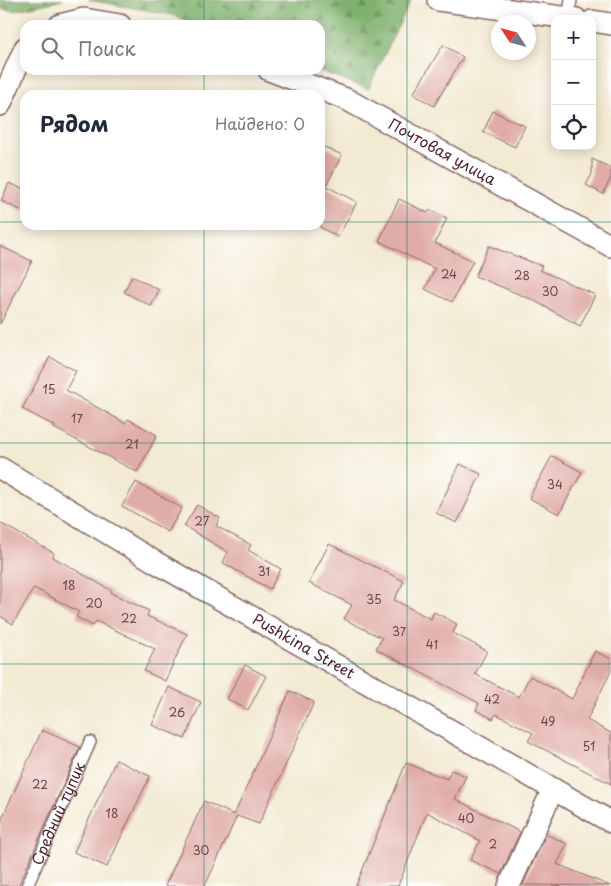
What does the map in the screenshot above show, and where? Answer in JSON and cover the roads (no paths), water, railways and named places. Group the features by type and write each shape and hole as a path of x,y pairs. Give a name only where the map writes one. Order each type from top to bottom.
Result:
{"street":[{"path":"438,0 571,12"},
{"path":"596,22 611,24"},
{"path":"0,105 20,59"},
{"name":"Почтовая улица","path":"282,75 322,90"},
{"name":"Почтовая улица","path":"325,91 346,99 611,246"},
{"name":"Pushkina Street","path":"0,468 157,563 611,822"},
{"path":"509,886 553,789"}],"lane":[{"name":"Средний тупик","path":"27,886 90,742"}]}
